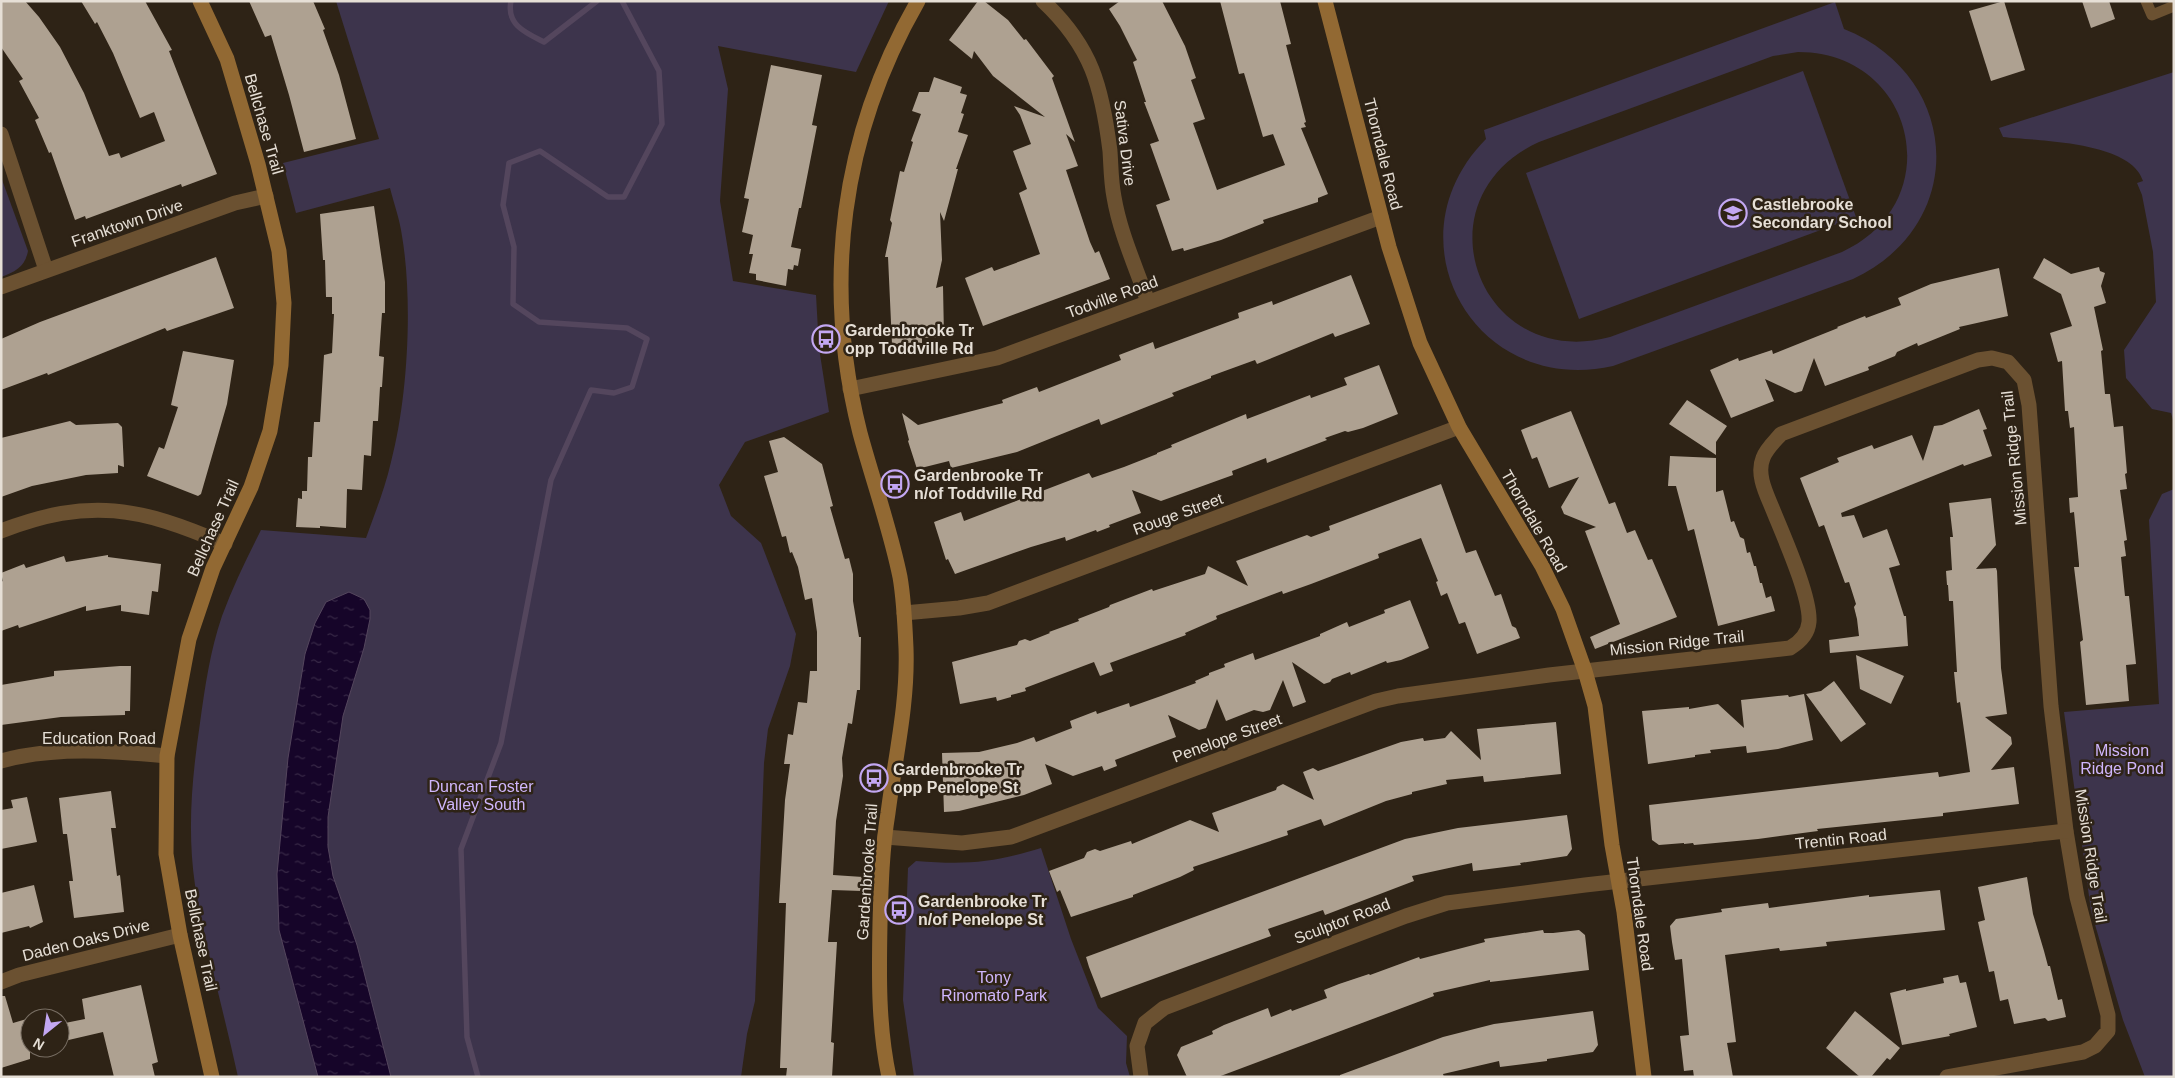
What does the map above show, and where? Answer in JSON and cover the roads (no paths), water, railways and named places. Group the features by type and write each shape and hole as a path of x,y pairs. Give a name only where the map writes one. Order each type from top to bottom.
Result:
{"street":[{"name":"Bellchase Trail","path":"200,1 230,67 266,196 279,251 284,328 281,365 270,431 260,465 239,516 213,568 188,639 168,756 166,854 180,935 212,1077"},
{"name":"Gardenbrooke Trail","path":"889,1077 883,1051 879,960 885,837 906,689 904,612 900,578 850,389 841,312 841,277 843,230 850,182 861,137 872,100 892,52 918,1"},
{"name":"Sativa Drive","path":"1043,1 1069,29 1089,63 1099,85 1118,214 1148,302"},
{"name":"Thorndale Road","path":"1325,1 1381,217 1408,310 1420,343 1459,427 1542,566 1563,609 1585,671 1595,706 1644,1077"},
{"path":"1,134 46,270"},
{"name":"Franktown Drive","path":"1,287 235,203 266,196"},
{"name":"Todville Road","path":"850,389 997,358 1381,217"},
{"name":"Mission Ridge Trail","path":"1585,671 1790,648 1799,642 1805,635 1809,622 1807,602 1789,549 1763,484 1763,459 1770,447 1781,434 1978,360 1992,358 2008,362 2024,380 2029,405 2051,706 2066,831 2077,897 2108,1015 2108,1031 2095,1046 2083,1052 1947,1077"},
{"name":"Rouge Street","path":"904,612 959,608 988,602 1414,446 1459,427"},
{"path":"1,531 58,513 104,510 126,511 173,522 225,544"},
{"name":"Penelope Street","path":"885,837 962,843 1011,837 1376,701 1398,696 1585,671"},
{"name":"Education Road","path":"1,761 35,755 76,752 168,756"},
{"name":"Trentin Road","path":"1619,881 2066,831"},
{"name":"Sculptor Road","path":"1142,1077 1137,1046 1145,1023 1164,1008 1406,916 1447,903 1619,881"},
{"name":"Daden Oaks Drive","path":"1,982 35,971 180,935"}],"lane":[{"path":"2146,1 2152,15 2174,6"}],"water":[{"path":"349,592 364,599 370,610 370,619 364,648 343,716 328,817 328,847 333,876 357,945 391,1077 318,1077 279,930 277,874 288,758 305,654 315,623 326,602"}],"waterway":[{"path":"511,1 510,9 514,22 524,31 544,42 597,1"},
{"path":"478,1077 467,1037 461,849 501,743 551,480 591,390 614,393 632,387 647,339 627,328 539,322 513,304 514,247 503,205 509,163 540,151 608,197 624,197 662,124 659,71 622,1"}],"place":[{"name":"Castlebrooke Secondary School","path":"1733,213"},
{"name":"Gardenbrooke Tr opp Toddville Rd","path":"826,339"},
{"name":"Gardenbrooke Tr n/of Toddville Rd","path":"895,484"},
{"name":"Gardenbrooke Tr opp Penelope St","path":"874,778"},
{"name":"Gardenbrooke Tr n/of Penelope St","path":"899,910"}],"park label":[{"name":"Mission Ridge Pond","path":"2122,759"},
{"name":"Duncan Foster Valley South","path":"481,795"},
{"name":"Tony Rinomato Park","path":"994,986"}]}
